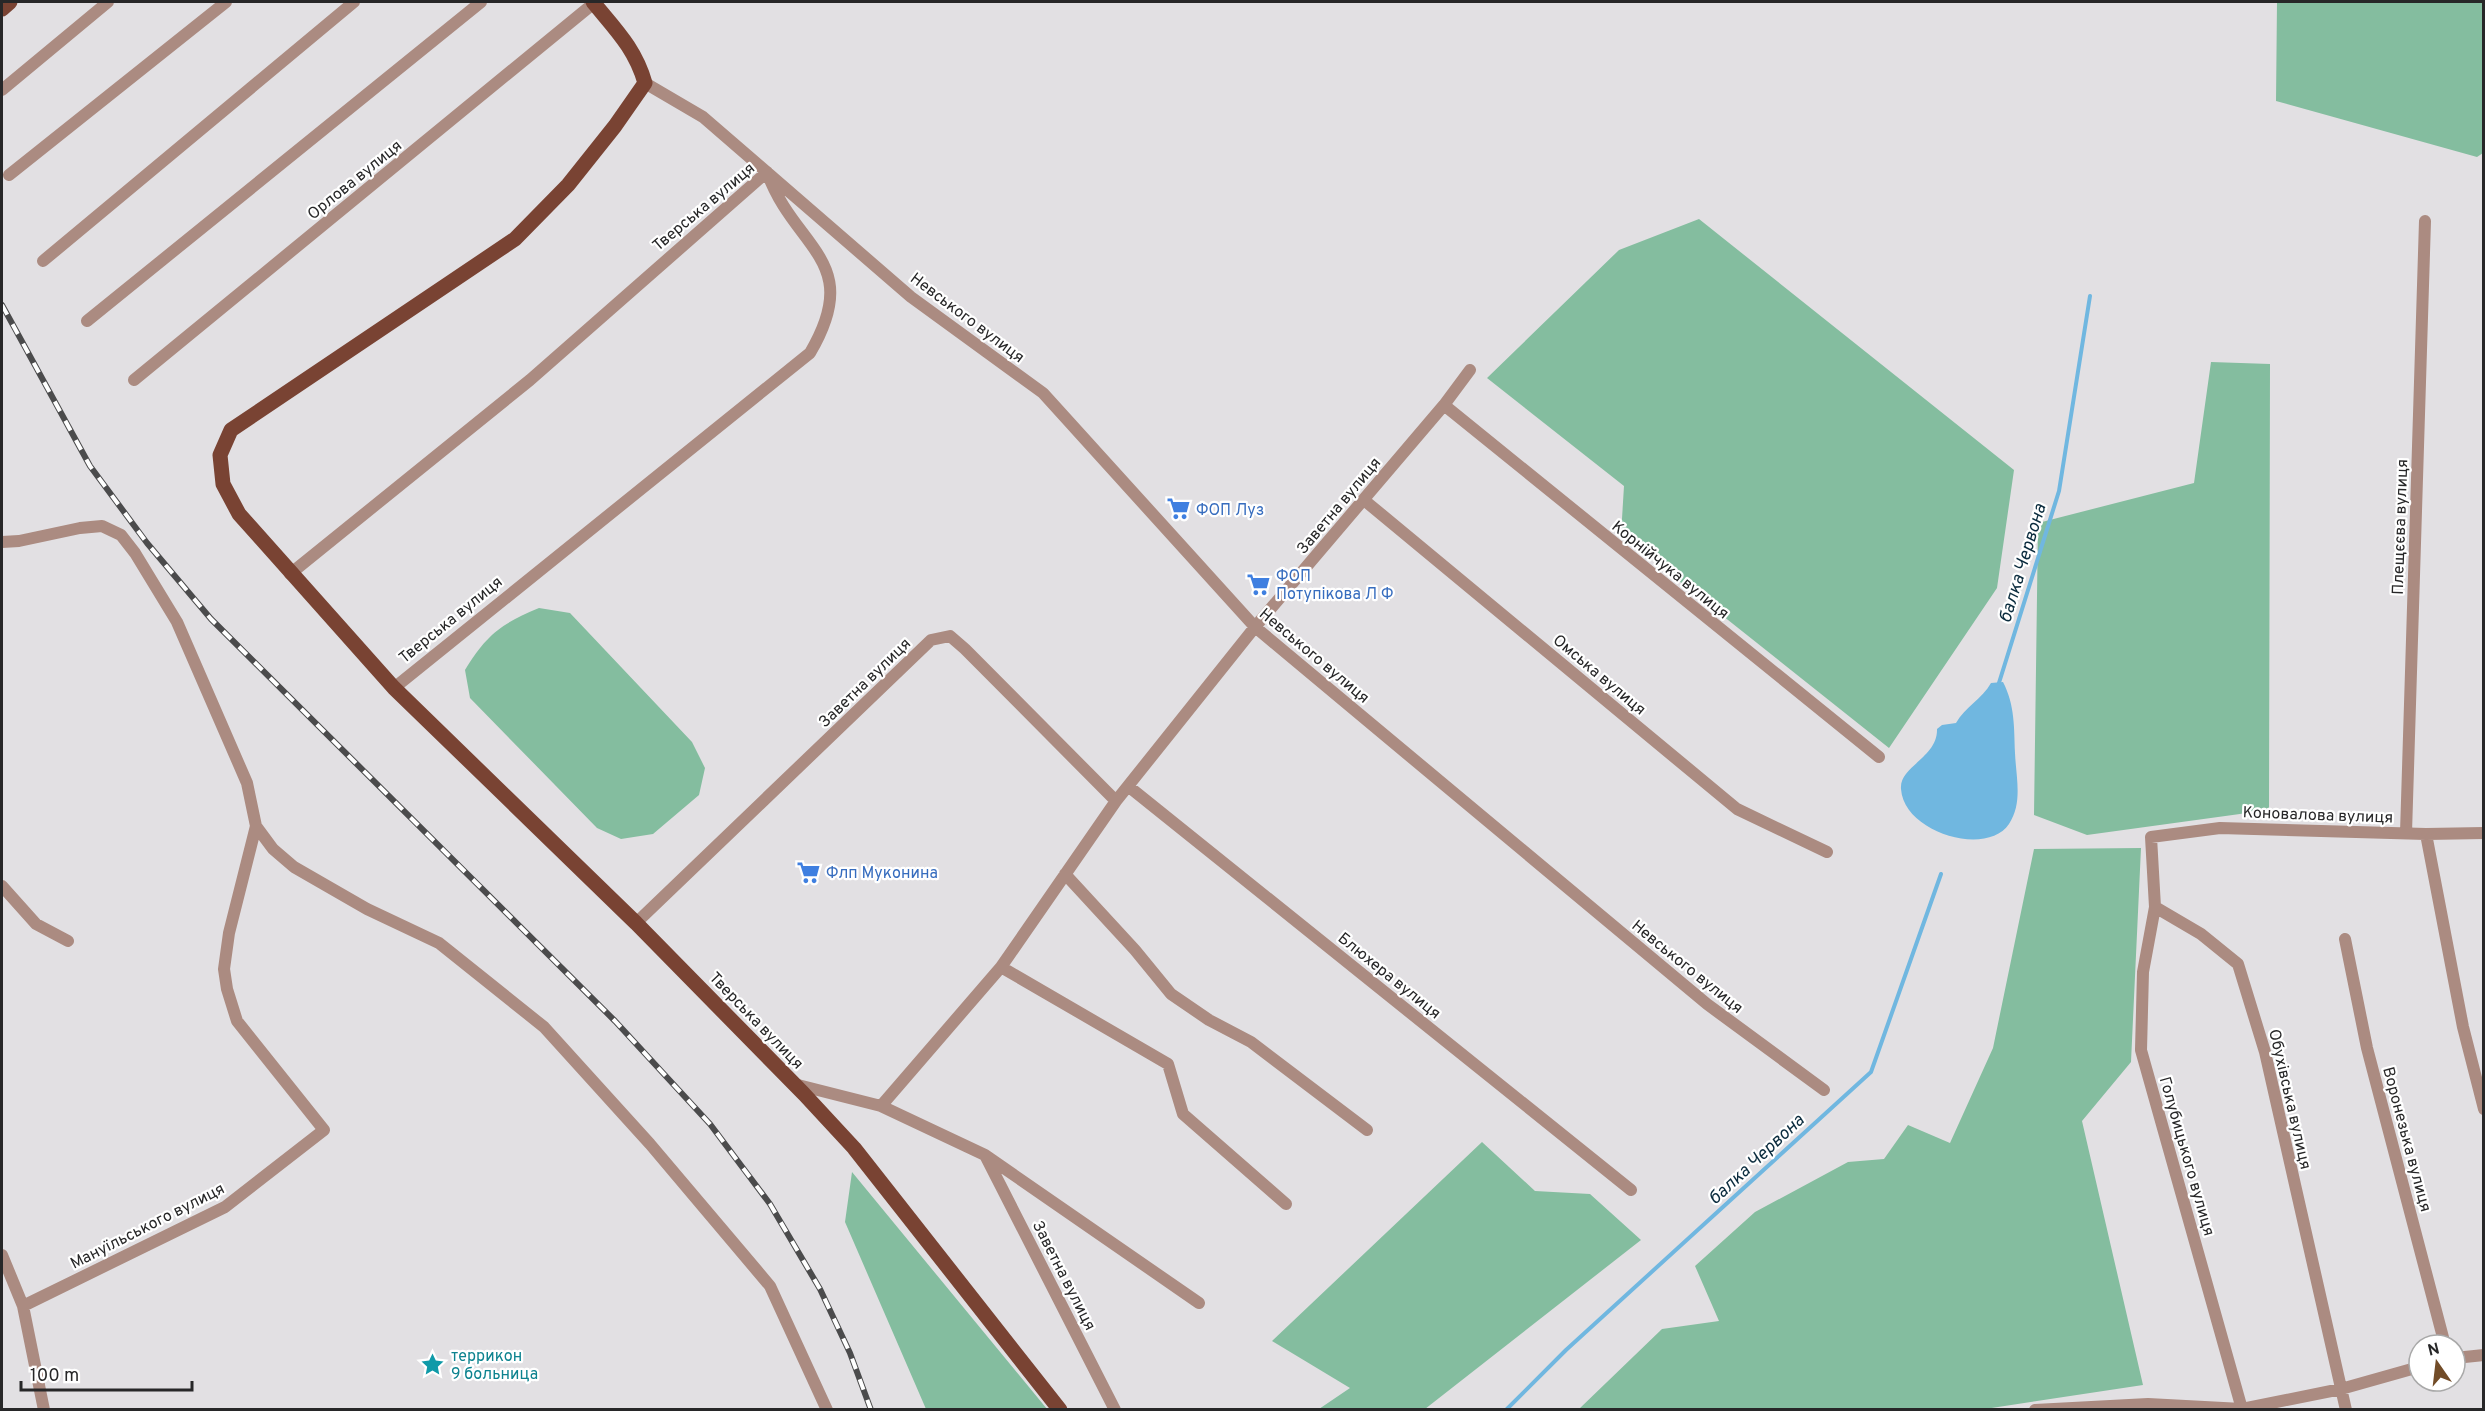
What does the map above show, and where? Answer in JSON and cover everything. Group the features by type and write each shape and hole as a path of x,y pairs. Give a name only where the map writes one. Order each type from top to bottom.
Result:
{"main road":[{"path":"2,9 10,2"},
{"path":"593,2 630,47 640,65 645,82"},
{"name":"Тверська вулиця","path":"645,82 615,126 568,185 515,239 231,430 220,456 223,484 239,514 290,574 394,688 636,922 854,1148 1059,1410"}],"street":[{"path":"2,90 108,2"},
{"path":"9,175 226,2"},
{"path":"44,261 354,2"},
{"path":"87,321 481,2"},
{"name":"Орлова вулиця","path":"134,380 593,2"},
{"name":"Невського вулиця","path":"645,82 703,117 911,297 1044,393 1255,627 1707,1004 1824,1090"},
{"name":"Тверська вулиця","path":"290,574 530,380 767,172 774,192 826,266 831,290 829,313 810,353 394,688"},
{"name":"Плещєєва вулиця","path":"2406,833 2425,221"},
{"name":"Заветна вулиця","path":"881,1106 1001,967 1116,801 1255,627 1444,405 1470,370"},
{"name":"Корнійчука вулиця","path":"1444,405 1879,758"},
{"name":"Омська вулиця","path":"1364,500 1737,809 1827,852"},
{"path":"2,542 102,526 121,535 135,553 177,622 247,783 256,826 273,849 294,867 367,909 439,943 544,1027 650,1144 770,1286 827,1410"},
{"name":"Заветна вулиця","path":"636,922 931,640 950,636 965,649 1116,801"},
{"name":"Блюхера вулиця","path":"1128,786 1631,1190"},
{"name":"Мануїльського вулиця","path":"23,1306 225,1207 324,1130 237,1021 227,989 224,969 229,933 256,826"},
{"name":"Коновалова вулиця","path":"2155,908 2151,837 2220,828 2426,834 2484,833"},
{"path":"2426,834 2463,1027 2484,1109"},
{"path":"1065,874 1135,950 1171,994 1209,1020 1251,1042 1367,1130"},
{"path":"2,886 36,924 68,941"},
{"name":"Обухівська вулиця","path":"2155,908 2201,934 2238,964 2265,1052 2346,1410"},
{"name":"Голубицького вулиця","path":"2155,908 2143,972 2141,1050 2242,1409"},
{"name":"Воронезька вулиця","path":"2345,939 2367,1048 2442,1333"},
{"path":"1001,967 1168,1064 1183,1114 1286,1204"},
{"path":"794,1084 881,1106 985,1155 1199,1303"},
{"name":"Заветна вулиця","path":"985,1155 1115,1410"},
{"path":"2,1255 23,1306 44,1410"},
{"path":"2467,1357 2484,1355"},
{"path":"2035,1410 2149,1407 2242,1409 2341,1389 2407,1370"}],"green space":[{"path":"2277,2 2483,2 2483,153 2477,157 2276,101"},
{"path":"1699,219 2014,470 1997,588 1889,748 1621,535 1624,486 1487,378 1619,250"},
{"path":"2211,362 2270,364 2269,810 2087,835 2034,815 2038,523 2194,483"},
{"path":"539,608 570,613 692,742 705,768 699,795 653,834 621,839 597,828 470,698 465,670 480,647 514,619"},
{"path":"2141,848 2131,1062 2082,1121 2143,1385 1985,1409 1579,1409 1662,1329 1719,1321 1695,1266 1755,1212 1848,1162 1884,1159 1908,1125 1950,1143 1993,1048 2034,849"},
{"path":"1482,1142 1535,1191 1590,1194 1641,1240 1425,1409 1319,1409 1350,1388 1272,1341"},
{"path":"852,1172 1047,1409 926,1409 845,1222"}],"water":[{"path":"2003,682 2010,699 2014,726 2018,790 2013,816 2009,824 1998,834 1983,839 1966,839 1931,828 1916,818 1906,804 1901,789 1902,781 1932,747 1937,729 1942,725 1956,723 1991,683"}],"waterway":[{"name":"балка Червона","path":"1998,686 2059,491 2090,296"},
{"name":"балка Червона","path":"1506,1410 1566,1350 1871,1072 1941,874"}],"railway":[{"path":"2,305 90,466 147,543 211,619 615,1021 710,1124 770,1204 820,1289 850,1353 871,1410"}],"place":[{"name":"ФОП Луз","path":"1178,509"},
{"name":"ФОП Потупікова Л Ф","path":"1258,584"},
{"name":"Флп Муконина","path":"808,872"},
{"name":"террикон 9 больница","path":"433,1364"}]}
